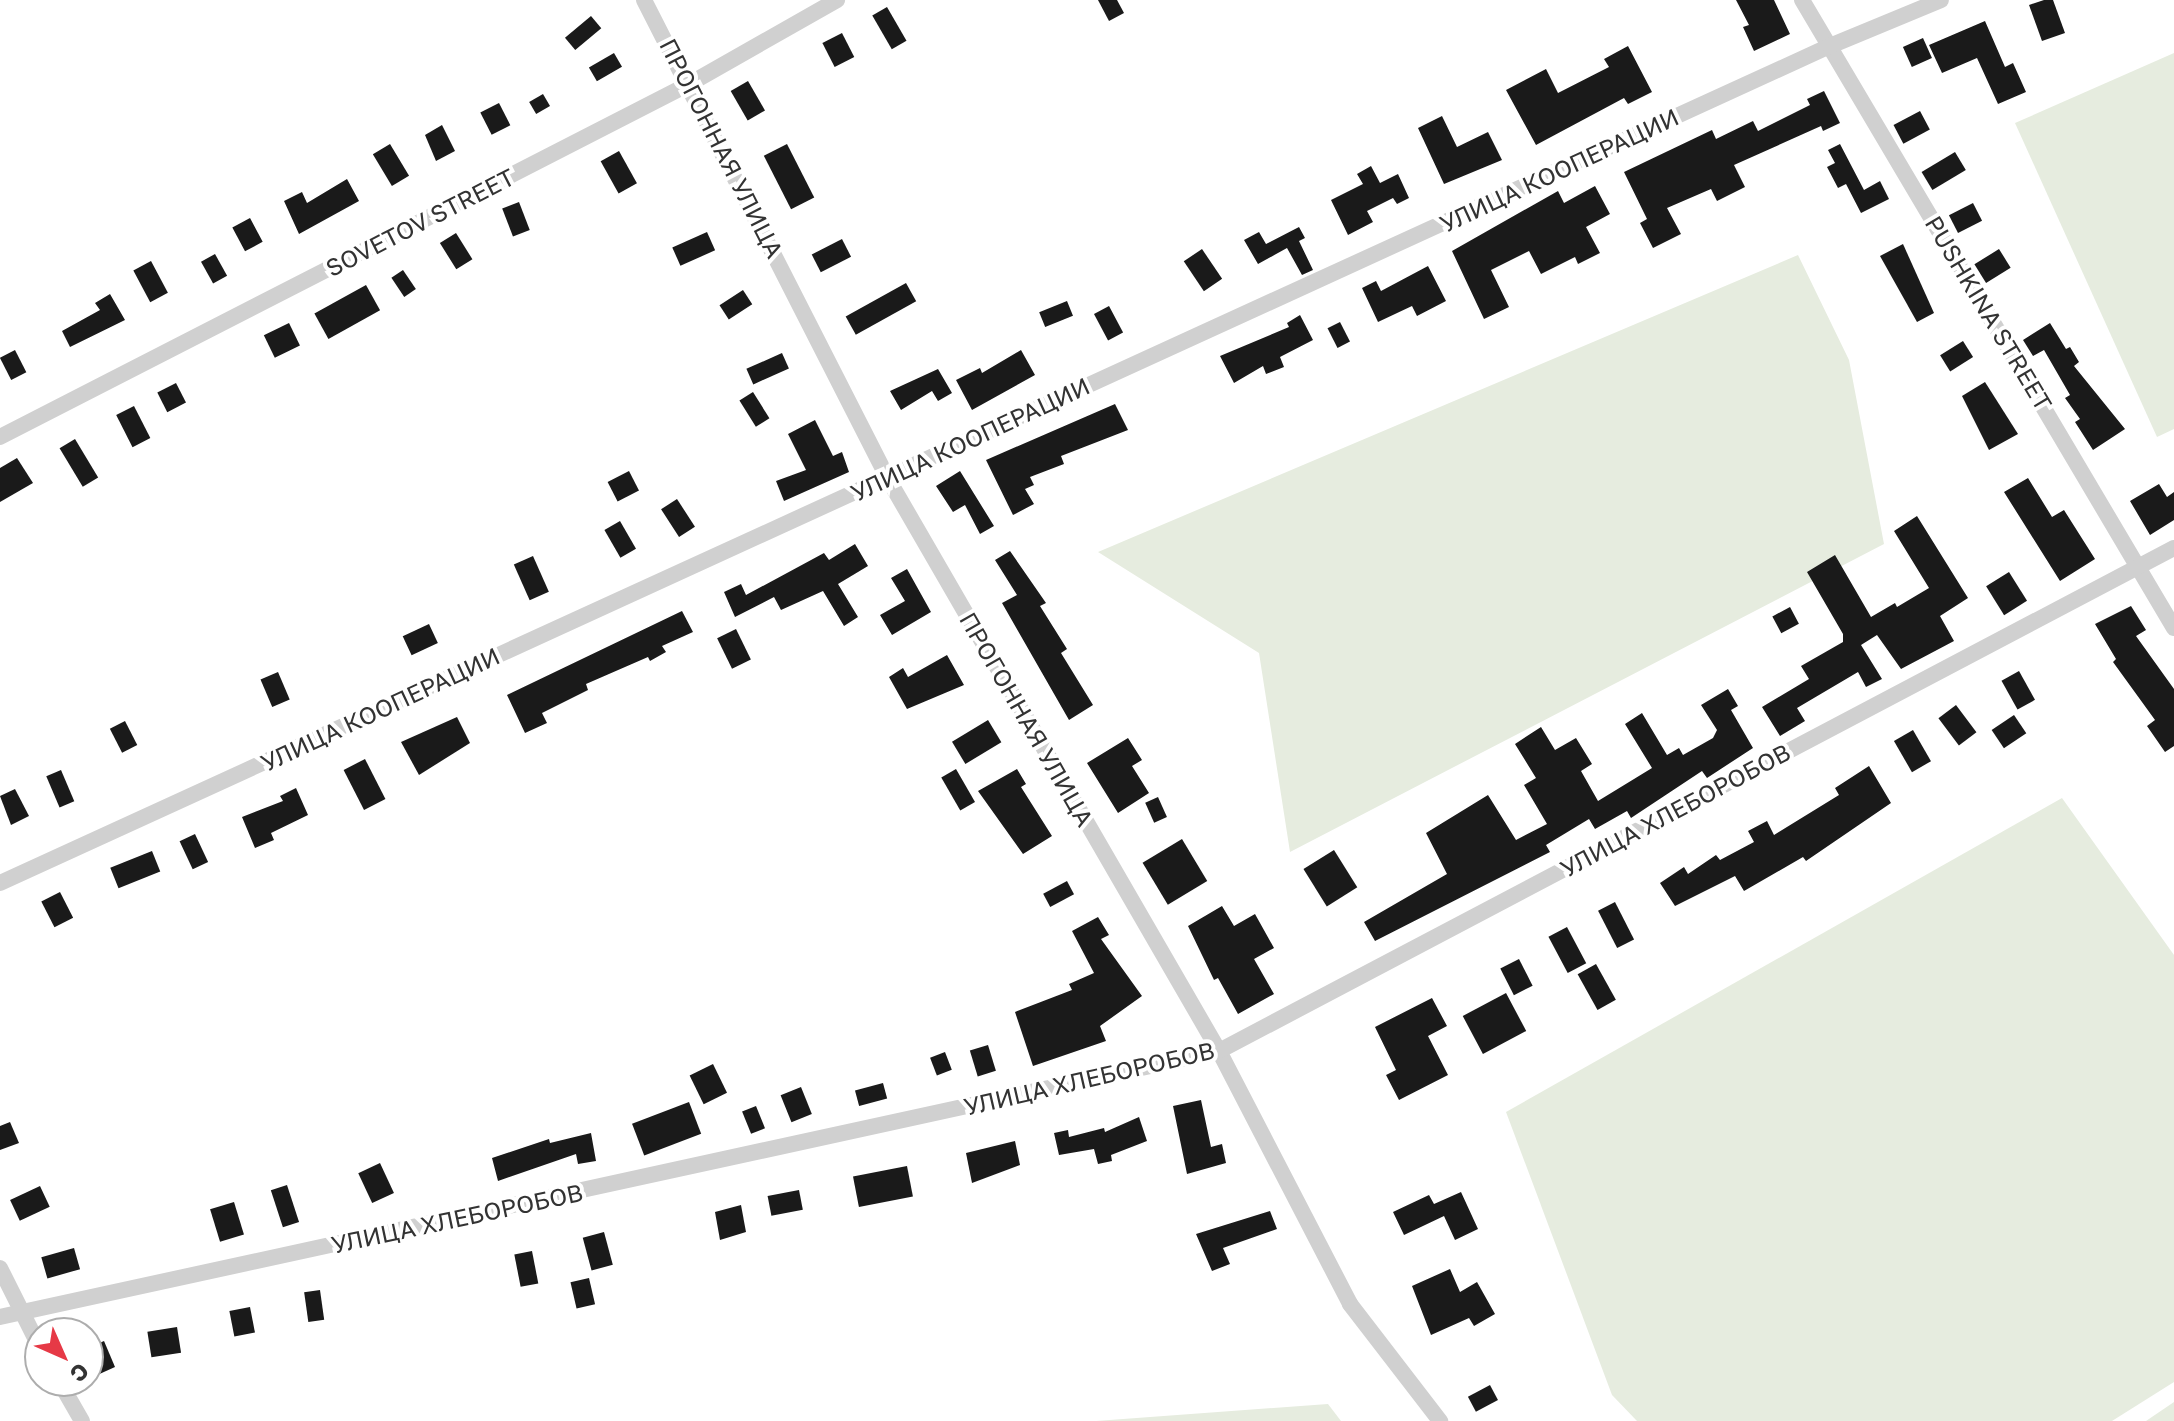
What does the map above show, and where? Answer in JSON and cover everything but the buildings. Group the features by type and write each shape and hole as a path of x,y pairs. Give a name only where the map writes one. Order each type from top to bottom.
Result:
{"street":[{"name":"ПРОГОННАЯ УЛИЦА","path":"644,0 691,83 887,477 1219,1051 1350,1304 1440,1421"},
{"name":"SOVETOV STREET","path":"0,437 691,83 837,0"},
{"name":"PUSHKINA STREET","path":"1802,0 2139,564 2174,628"},
{"name":"УЛИЦА КООПЕРАЦИИ","path":"0,883 1830,46 1941,0"},
{"name":"УЛИЦА ХЛЕБОРОБОВ","path":"0,1317 1219,1051 2174,548"},
{"path":"0,1268 24,1320"},
{"path":"68,1397 82,1421"}],"shaded area":[{"path":"2174,53 2174,429 2157,437 2015,123"},
{"path":"1798,255 1849,360 1884,544 1290,852 1259,653 1098,552"},
{"path":"2062,798 2174,955 2174,1382 2112,1421 1637,1421 1612,1395 1506,1112"},
{"path":"2174,1402 2174,1421 2146,1421"},
{"path":"1328,1404 1341,1421 1096,1421"}]}
